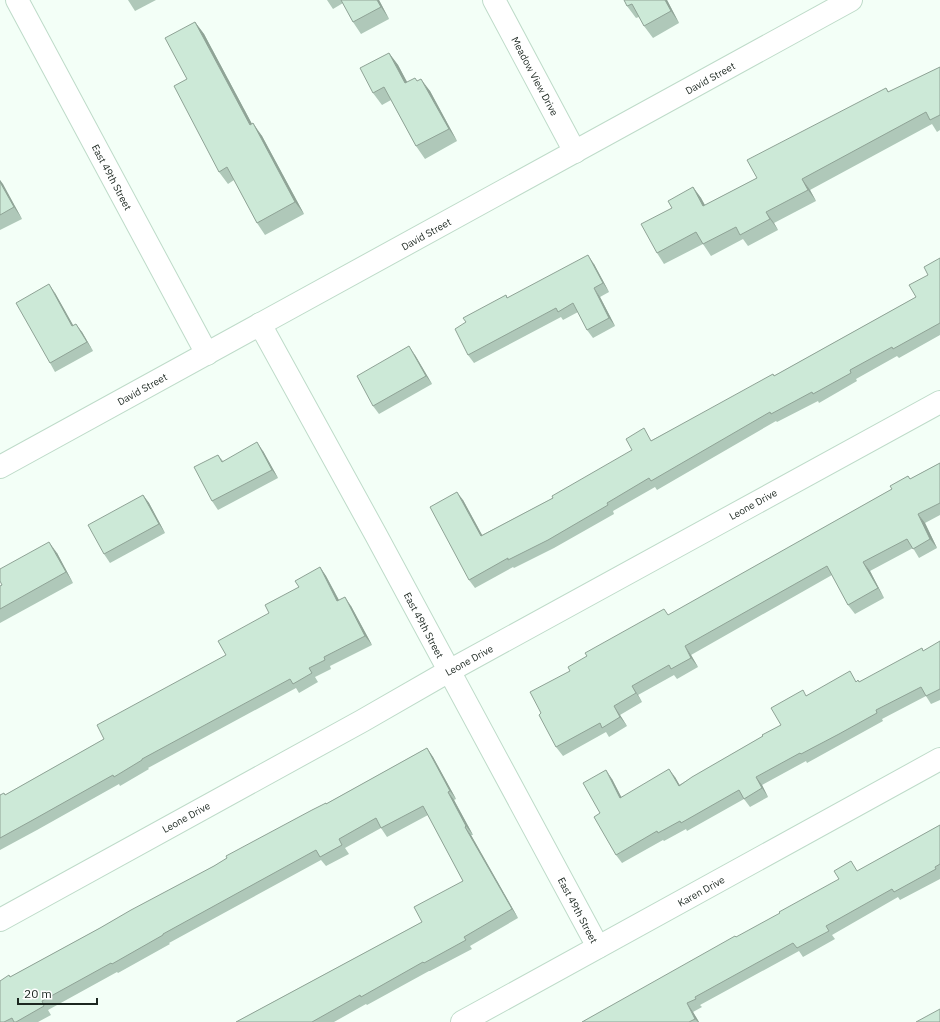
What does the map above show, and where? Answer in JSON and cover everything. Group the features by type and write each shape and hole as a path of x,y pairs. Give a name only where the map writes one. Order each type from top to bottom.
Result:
{"street":[{"name":"East 49th Street","path":"17,0 206,354"},
{"name":"Meadow View Drive","path":"494,0 575,152"},
{"name":"David Street","path":"0,467 851,0"},
{"name":"East 49th Street","path":"260,324 376,535 598,947"},
{"name":"Leone Drive","path":"0,920 362,721 448,671 940,402"},
{"name":"Karen Drive","path":"462,1022 940,759"}],"building":[{"path":"341,0 377,0 381,7 353,22"},
{"path":"624,0 665,0 671,11 644,26 632,4 627,6"},
{"path":"195,22 250,125 253,123 295,202 257,223 227,167 219,172 174,86 187,79 165,38"},
{"path":"389,53 405,83 415,78 417,81 421,79 449,129 416,146 384,87 373,93 360,68"},
{"path":"940,67 940,115 930,120 926,112 802,179 808,190 766,212 770,219 740,235 736,227 703,244 696,232 657,253 641,224 672,208 668,201 693,187 703,206 757,178 747,160 886,88 888,92"},
{"path":"0,182 14,207 0,215"},
{"path":"588,255 603,283 594,288 609,318 587,330 573,303 558,312 556,308 468,355 455,329 466,322 463,318 506,295 507,298"},
{"path":"940,258 940,323 893,349 892,347 850,370 851,373 813,394 812,392 771,414 770,412 651,481 649,478 607,503 608,505 548,540 508,560 508,558 469,580 430,507 457,492 481,536 553,498 552,496 632,450 626,439 644,428 651,441 773,374 774,376 916,297 909,285 928,275 924,267"},
{"path":"49,284 72,326 76,324 87,342 50,363 16,303"},
{"path":"409,346 426,376 373,406 357,376"},
{"path":"257,442 272,470 212,501 194,467 218,455 222,462"},
{"path":"940,463 940,503 918,514 930,539 913,549 907,539 863,562 878,588 848,605 827,566 685,646 691,658 671,669 669,665 632,686 636,693 614,706 620,717 602,728 600,723 556,747 539,715 541,713 530,692 570,671 568,667 587,656 585,653 664,609 668,615 892,489 890,486 908,476 910,479"},
{"path":"143,495 159,524 104,554 88,525"},
{"path":"49,542 66,572 0,609 0,586 2,585 0,581 0,569"},
{"path":"320,567 337,601 345,597 365,636 324,657 325,660 309,668 312,673 293,684 290,679 142,759 114,777 113,775 0,838 0,795 4,793 5,795 104,739 97,725 226,655 218,641 269,613 265,605 299,587 295,581"},
{"path":"940,641 940,689 926,696 921,687 876,710 877,713 756,777 762,788 744,799 739,790 681,823 680,821 658,833 657,831 616,855 594,817 600,813 583,783 606,770 620,798 669,769 679,786 781,725 771,708 803,690 806,696 850,671 856,682 858,680 859,682 922,648 923,651"},
{"path":"427,748 450,791 448,792 466,826 465,827 512,909 464,937 466,940 361,997 360,995 312,1022 236,1022 422,922 414,907 463,881 423,806 381,828 376,818 339,839 342,845 320,857 316,850 163,934 112,964 111,963 42,1001 44,1006 16,1022 14,1022 12,1018 4,1022 0,1022 0,981 9,975 10,977 214,866 227,858 226,856 326,804"},
{"path":"940,825 940,864 935,867 936,869 894,892 892,889 826,926 829,931 797,948 793,943 695,997 696,999 687,1003 695,1019 689,1022 582,1022 839,879 834,871 851,861 857,871"},
{"path":"940,1009 940,1022 916,1022"}]}
